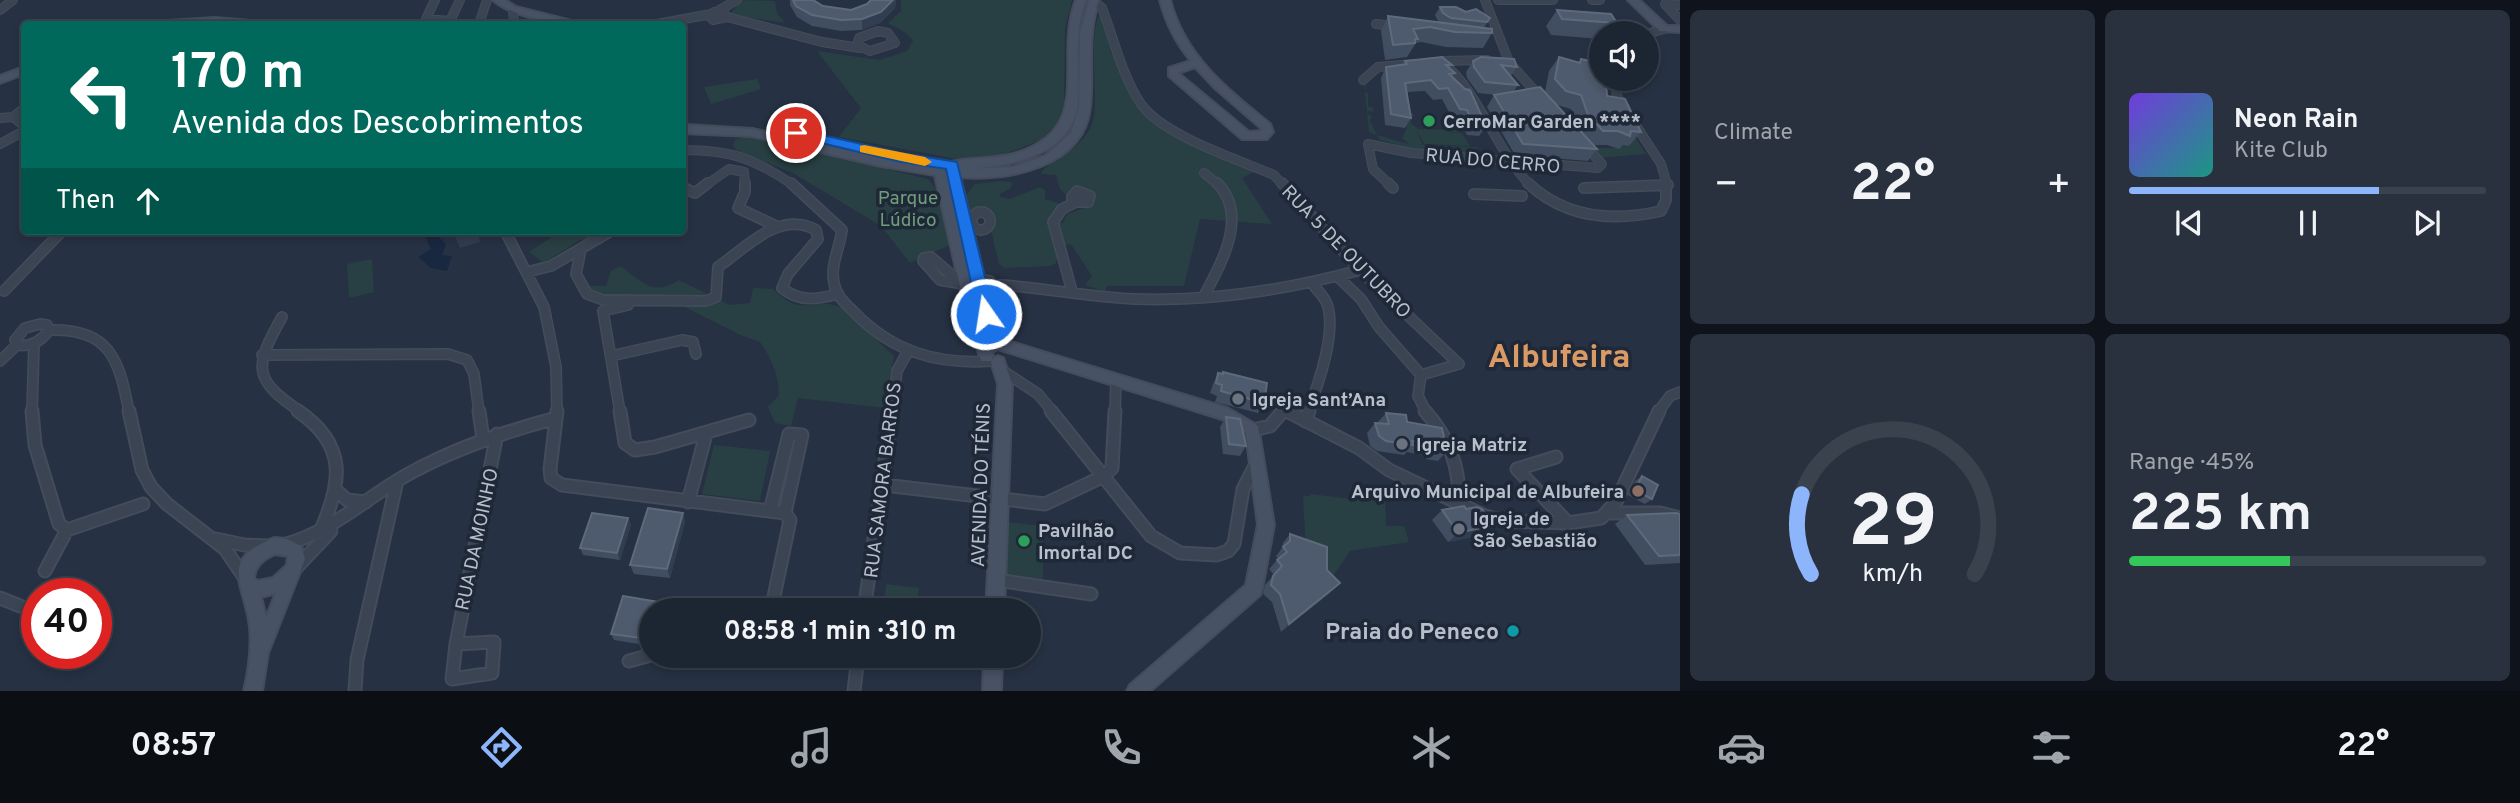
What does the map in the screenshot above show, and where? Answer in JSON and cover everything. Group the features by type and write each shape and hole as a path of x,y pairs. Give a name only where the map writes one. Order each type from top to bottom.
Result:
{"street":[{"path":"434,0 426,19 439,21"},
{"path":"423,8 434,0"},
{"path":"450,21 460,0"},
{"path":"480,21 488,0"},
{"path":"498,0 513,9 569,21"},
{"path":"1165,0 1174,31 1234,100 1266,127 1264,136 1247,136 1173,74 1173,70 1199,61"},
{"path":"1485,0 1509,62 1548,106"},
{"path":"1498,0 1553,0"},
{"path":"1592,0 1600,0"},
{"path":"1633,0 1664,29"},
{"path":"954,176 1019,158 1045,145 1063,128 1071,108 1073,24 1080,1"},
{"path":"713,15 735,2"},
{"path":"725,17 735,2"},
{"path":"686,120 746,123 874,151 939,168 960,181 972,175 1031,167 1066,145 1076,134 1083,111 1085,24 1095,2"},
{"name":"RUA 5 DE OUTUBRO","path":"1095,2 1102,8 1132,88 1142,105 1156,120 1174,131 1275,175 1360,270 1459,364 1421,375"},
{"path":"1680,5 1665,4 1680,20"},
{"path":"513,9 514,21"},
{"path":"680,21 713,15 778,28 822,42 858,44"},
{"path":"725,17 778,28"},
{"path":"1376,24 1403,27"},
{"path":"1659,30 1680,29"},
{"path":"1486,37 1500,39"},
{"path":"1456,71 1465,60"},
{"path":"1456,71 1483,60"},
{"path":"1509,62 1438,61 1456,71 1512,162 1537,193 1554,204 1577,213 1638,218 1661,211 1667,201 1668,185 1661,162 1617,96 1616,91"},
{"path":"1363,80 1378,67 1426,62"},
{"path":"0,74 21,65"},
{"path":"0,80 21,71"},
{"path":"0,118 13,117 21,110"},
{"path":"13,117 21,124"},
{"path":"686,129 761,134 939,168"},
{"path":"0,144 21,133"},
{"name":"RUA DO CERRO","path":"1393,188 1373,169 1367,144 1411,153 1598,168 1602,164 1580,141"},
{"path":"686,150 726,152 749,159 792,186 832,218 842,230 841,243 831,270 837,294 877,334 908,351 964,363 996,356 1116,382 1227,414 1253,430 1270,426 1284,409 1359,448 1388,470 1459,505 1505,521 1567,523 1604,516 1660,513 1680,518"},
{"path":"939,168 975,282"},
{"path":"686,189 695,193 729,169 744,172 745,192 738,208 776,226"},
{"path":"1203,298 1227,253 1233,226 1231,206 1223,187 1204,173"},
{"path":"954,176 975,282"},
{"path":"1584,188 1668,185"},
{"path":"1474,194 1522,196"},
{"path":"1072,290 1053,222 1057,214 1076,202"},
{"path":"561,260 576,274 587,294 603,300 706,301 716,297 718,267 776,226 785,223 807,225 816,230 818,239 808,256 784,278 782,288 791,298 806,300 837,294"},
{"path":"4,291 58,235"},
{"path":"506,235 513,254 527,272 544,306 557,383 556,418 549,466 551,478 562,485 785,513 790,520 774,598"},
{"path":"527,272 561,260 604,235"},
{"path":"576,274 581,249"},
{"path":"975,282 1072,290 1098,296 1203,298 1311,282 1360,270"},
{"path":"1337,276 1361,299 1379,327 1421,375 1416,387 1418,401 1444,433 1452,451 1460,483 1459,505"},
{"name":"AVENIDA DO TÉNIS","path":"975,282 1005,384 996,598"},
{"path":"1306,421 1320,380 1328,323 1328,306 1311,282"},
{"path":"661,306 619,305 603,311 625,443 635,450 749,420"},
{"path":"282,317 271,333 262,355 262,374 271,390 321,429 332,446 337,468 336,490 320,532"},
{"path":"17,345 15,340 18,333 30,325 44,324 49,330 81,331 93,335 103,345 125,384 135,444 149,485 163,501 227,550 247,583 254,589 270,590 294,572 344,518"},
{"path":"0,361 17,345 34,344 46,336 49,330"},
{"path":"611,356 682,340 693,342 696,354"},
{"path":"34,344 31,404 36,445 59,524 67,530"},
{"name":"RUA SAMORA BARROS","path":"866,598 884,485 897,371 908,351"},
{"path":"262,355 412,353 448,354 467,360 474,374 483,439"},
{"path":"996,356 1038,394 1152,536 1167,550 1188,556 1211,557 1231,550 1237,540 1243,488 1257,463"},
{"path":"884,485 1045,503 1104,475 1112,468 1116,382"},
{"path":"1604,516 1616,502 1663,403 1680,392"},
{"path":"261,650 260,628 247,583 246,569 254,557 277,546 306,539 320,532 397,481 483,439 556,418"},
{"path":"1136,691 1254,589 1266,525 1253,430"},
{"path":"688,502 706,433"},
{"name":"RUA DA MOINHO","path":"456,644 497,434"},
{"path":"771,511 789,434 802,435 785,513"},
{"path":"1556,457 1517,469 1567,523"},
{"path":"355,691 358,660 397,481"},
{"path":"336,490 346,500 369,500 390,513"},
{"path":"46,571 67,530 143,504"},
{"path":"213,538 244,545 288,546 297,555 294,572 261,650 253,691"},
{"path":"997,580 1091,594"},
{"path":"0,598 20,606"},
{"path":"629,661 639,658"},
{"path":"854,691 857,668"},
{"path":"992,691 993,668"}],"green space":[{"path":"742,0 775,1 777,13 785,23 738,16 735,18 730,14"},
{"path":"901,0 1072,0 1065,28 1064,104 1057,124 1041,140 997,157 957,159 839,137 861,108 817,51 879,60 907,51 913,41 906,33 888,23 901,11"},
{"path":"1102,12 1130,93 1150,118 1258,170 1242,178 1272,224 1200,219 1184,286 1107,286 1105,292 1085,285 1092,276 1071,244 1064,245 1056,222 1063,223 1067,214 1084,208 1083,205 1093,201 1093,196 1072,191 1067,196 1060,189 1056,175 1041,174 1075,147 1090,129 1095,107 1095,30"},
{"path":"757,79 761,89 711,104 704,87"},
{"path":"1364,83 1365,92 1368,93 1368,106 1373,108 1373,112 1368,111 1367,114"},
{"path":"1405,109 1415,115 1411,117 1411,123 1418,129 1451,130 1451,121 1455,128 1462,128 1464,132 1459,129 1460,132 1448,132 1462,133 1470,146 1425,144 1416,131 1423,145 1476,147 1480,153 1413,149 1380,140 1377,135 1409,144 1402,138 1407,128"},
{"path":"1367,114 1372,116 1370,121 1377,135 1369,132"},
{"path":"1618,120 1625,122 1646,154 1598,158 1594,148 1630,146"},
{"path":"686,122 760,128 936,168 750,129 686,126"},
{"name":"Parque Lúdico","path":"747,136 928,179 936,189 950,245 910,263 881,226 793,173 736,150 733,145 735,140"},
{"path":"1012,182 1011,188 1000,194 1000,197 1010,199 1040,187 1045,190 1045,199 1059,203 1048,220 1058,256 1056,263 1050,266 1005,268 999,264 991,230 995,224 994,218 983,212 969,215 965,196 975,184"},
{"path":"555,235 595,235 585,241 581,239 544,263 529,252"},
{"path":"372,259 374,292 349,298 347,264"},
{"path":"621,266 648,285 662,287 679,280 730,305 750,303 753,288 773,289 793,304 825,304 844,309 894,356 884,408 798,398 791,426 775,423 768,407 779,395 776,374 760,342 683,306 608,302 581,297 587,286 606,286 611,271"},
{"path":"714,445 770,451 760,501 702,494"},
{"path":"1360,487 1385,489 1386,526 1404,526 1409,542 1350,551 1326,587 1306,552 1303,496 1310,494 1360,500"},
{"name":"Pavilhão Imortal DC","path":"1006,522 1043,526 1043,579 1004,574"},
{"path":"886,584 919,588 918,598 884,598"}],"water":[{"path":"424,235 436,235 446,244 442,255 452,256 447,271 431,268 418,257 431,249"}],"building":[{"path":"793,0 813,0 823,6 851,10 871,0 893,0 881,12 862,19 841,20 812,15 796,6"},
{"path":"1440,7 1456,7 1466,12 1476,9 1490,18 1487,22 1451,18 1443,13"},
{"path":"1557,10 1611,14 1616,21 1590,21 1562,19"},
{"path":"1388,16 1492,29 1492,33 1455,32 1430,27 1413,29 1418,39 1415,39 1415,43 1393,45"},
{"path":"1442,57 1452,65 1446,65 1455,73 1449,74 1465,89 1470,90 1486,126 1474,125 1467,110 1460,109 1448,88 1439,89 1431,80 1405,83 1411,118 1391,114 1386,67 1407,64 1405,61"},
{"path":"1481,57 1514,59 1517,67 1501,65 1518,85 1485,82 1474,67 1473,61"},
{"path":"1559,57 1580,63 1581,59 1589,61 1589,91 1607,91 1607,96 1625,99 1641,132 1631,131 1630,136 1618,131 1603,131 1588,115 1581,95 1566,91 1555,79"},
{"path":"1540,87 1597,149 1523,144 1494,95"},
{"path":"1218,373 1267,383 1264,403 1221,391 1222,385 1216,383"},
{"path":"1386,413 1406,415 1407,422 1442,428 1447,451 1436,449 1435,445 1412,441 1413,445 1386,441 1379,436 1375,423 1389,424"},
{"path":"1226,417 1240,419 1246,446 1229,444"},
{"path":"1642,476 1658,485 1652,499 1635,490"},
{"path":"1464,506 1466,509 1482,509 1494,525 1458,533 1442,510"},
{"path":"648,508 683,513 667,569 630,565"},
{"path":"592,513 628,518 617,553 580,548"},
{"path":"1680,514 1680,555 1659,556 1627,515"},
{"path":"1290,534 1327,547 1327,570 1340,583 1289,624 1280,594 1271,585 1273,576 1282,566 1277,560 1287,552 1283,547 1290,541"},
{"path":"623,596 639,599 639,638 611,634"}],"slow traffic":[{"path":"864,149 925,162"}],"place":[{"name":"CerroMar Garden ****","path":"1429,121"},
{"name":"Igreja Sant’Ana","path":"1238,399"},
{"name":"Igreja Matriz","path":"1402,444"},
{"name":"Arquivo Municipal de Albufeira","path":"1638,491"},
{"name":"Igreja de São Sebastião","path":"1459,529"},
{"name":"Pavilhão Imortal DC","path":"1024,541"},
{"name":"Praia do Peneco","path":"1513,631"}],"district":[{"name":"Albufeira","path":"1559,355"}],"route":[{"path":"796,133 901,158 952,165 986,314"}]}
